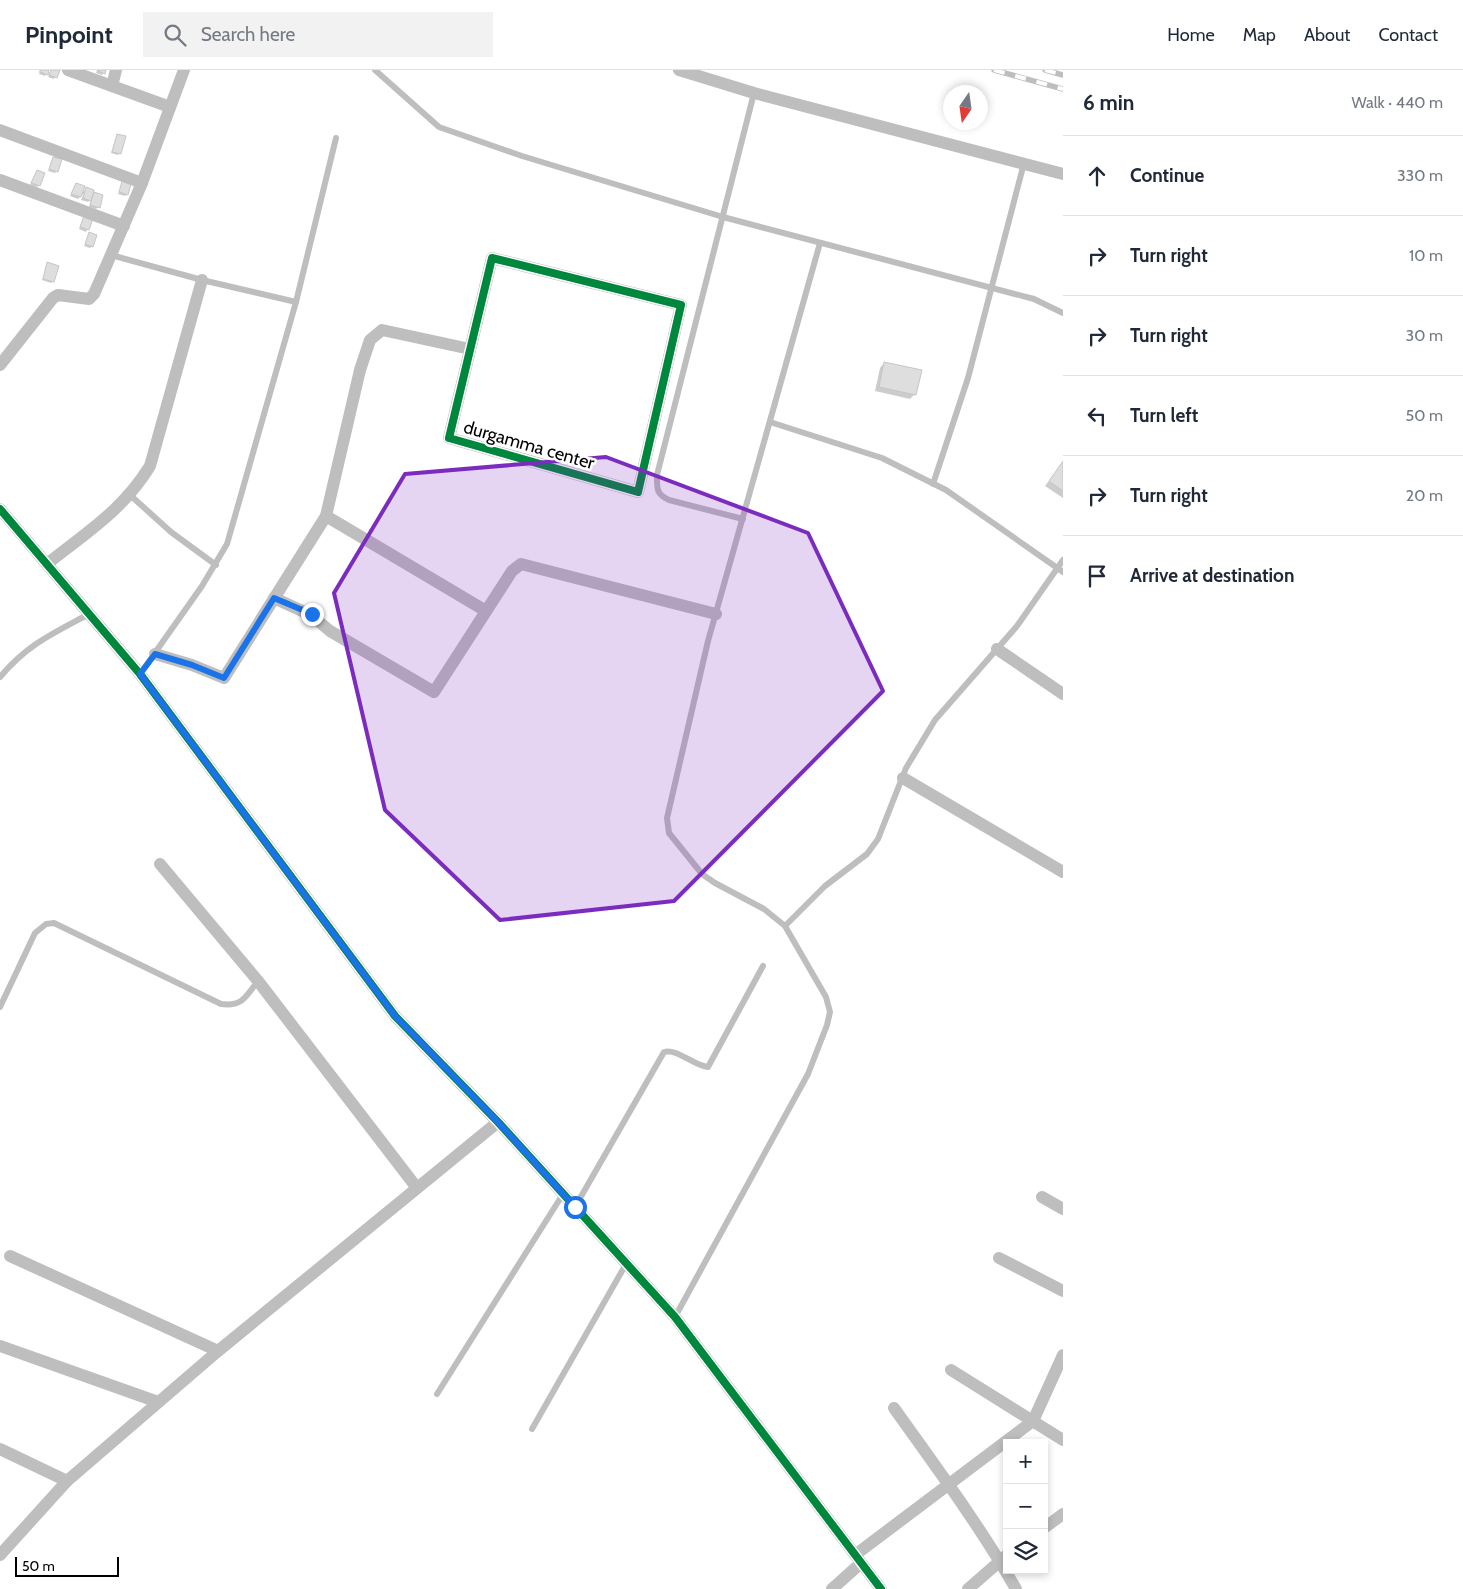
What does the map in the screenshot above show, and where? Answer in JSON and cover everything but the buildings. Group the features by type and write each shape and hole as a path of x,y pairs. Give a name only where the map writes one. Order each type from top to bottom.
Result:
{"street":[{"path":"68,70 170,107"},
{"path":"112,86 116,70"},
{"path":"0,365 53,298 58,295 89,299 94,294 142,183 184,70"},
{"path":"679,70 754,93 1063,174"},
{"path":"0,130 142,183"},
{"path":"0,180 124,226"},
{"name":"durgamma center","path":"492,258 681,305 638,492 449,438 470,349 492,258"},
{"path":"47,564 117,510 150,466 202,280"},
{"path":"155,654 192,665 224,678 326,516 360,370 370,340 382,330 470,349"},
{"path":"0,509 140,674 395,1016 498,1122 675,1318 881,1589"},
{"path":"326,516 486,611"},
{"path":"274,598 312,614 330,631 434,692 512,571 522,564 716,614"},
{"path":"997,649 1063,694"},
{"path":"903,778 1063,872"},
{"path":"160,864 258,981 416,1188"},
{"path":"0,1555 67,1481 218,1350 498,1122"},
{"path":"1042,1197 1063,1209"},
{"path":"10,1256 218,1350"},
{"path":"999,1258 1063,1291"},
{"path":"0,1346 158,1402"},
{"path":"832,1589 858,1559 949,1485 1033,1422 1063,1355"},
{"path":"951,1370 1063,1440"},
{"path":"894,1408 1003,1557 968,1589"},
{"path":"0,1449 67,1481"},
{"path":"1048,1525 1063,1514"},
{"path":"1010,1574 1016,1589"}],"lane":[{"path":"374,70 439,127 522,156 723,217 993,288 1034,300 1063,313"},
{"path":"743,520 660,496 657,490 657,475 754,93"},
{"path":"140,674 216,565 227,544 296,302 336,138"},
{"path":"933,484 968,378 1024,164"},
{"path":"675,1318 808,1074 827,1025 830,1012 826,997 785,926 764,909 715,884 702,874 669,832 667,818 716,614 820,243"},
{"path":"111,255 202,280 296,302"},
{"path":"770,422 882,458 946,490 1060,570"},
{"path":"130,495 171,532 216,565"},
{"path":"785,926 825,886 867,854 878,839 903,778 935,720 1017,626 1060,570 1063,560"},
{"path":"0,677 17,656 34,644 89,614"},
{"path":"0,1007 35,933 46,924 54,923 221,1004 233,1006 241,1003 258,981"},
{"path":"575,1207 664,1052 670,1051 708,1067 763,966"},
{"path":"437,1394 563,1194"},
{"path":"532,1429 626,1264"}],"highlighted area":[{"path":"606,457 808,533 883,691 674,901 500,920 385,810 334,593 405,474"}],"railway":[{"path":"994,70 1063,89"},
{"path":"1045,70 1063,75"}],"cycle path":[{"path":"492,258 681,305 638,492 449,438 492,258"},
{"path":"0,509 140,674 395,1016 498,1122 675,1317 881,1589"}],"route":[{"path":"312,614 274,598 224,678 192,665 155,654 140,674 395,1016 498,1122 575,1207"}]}
